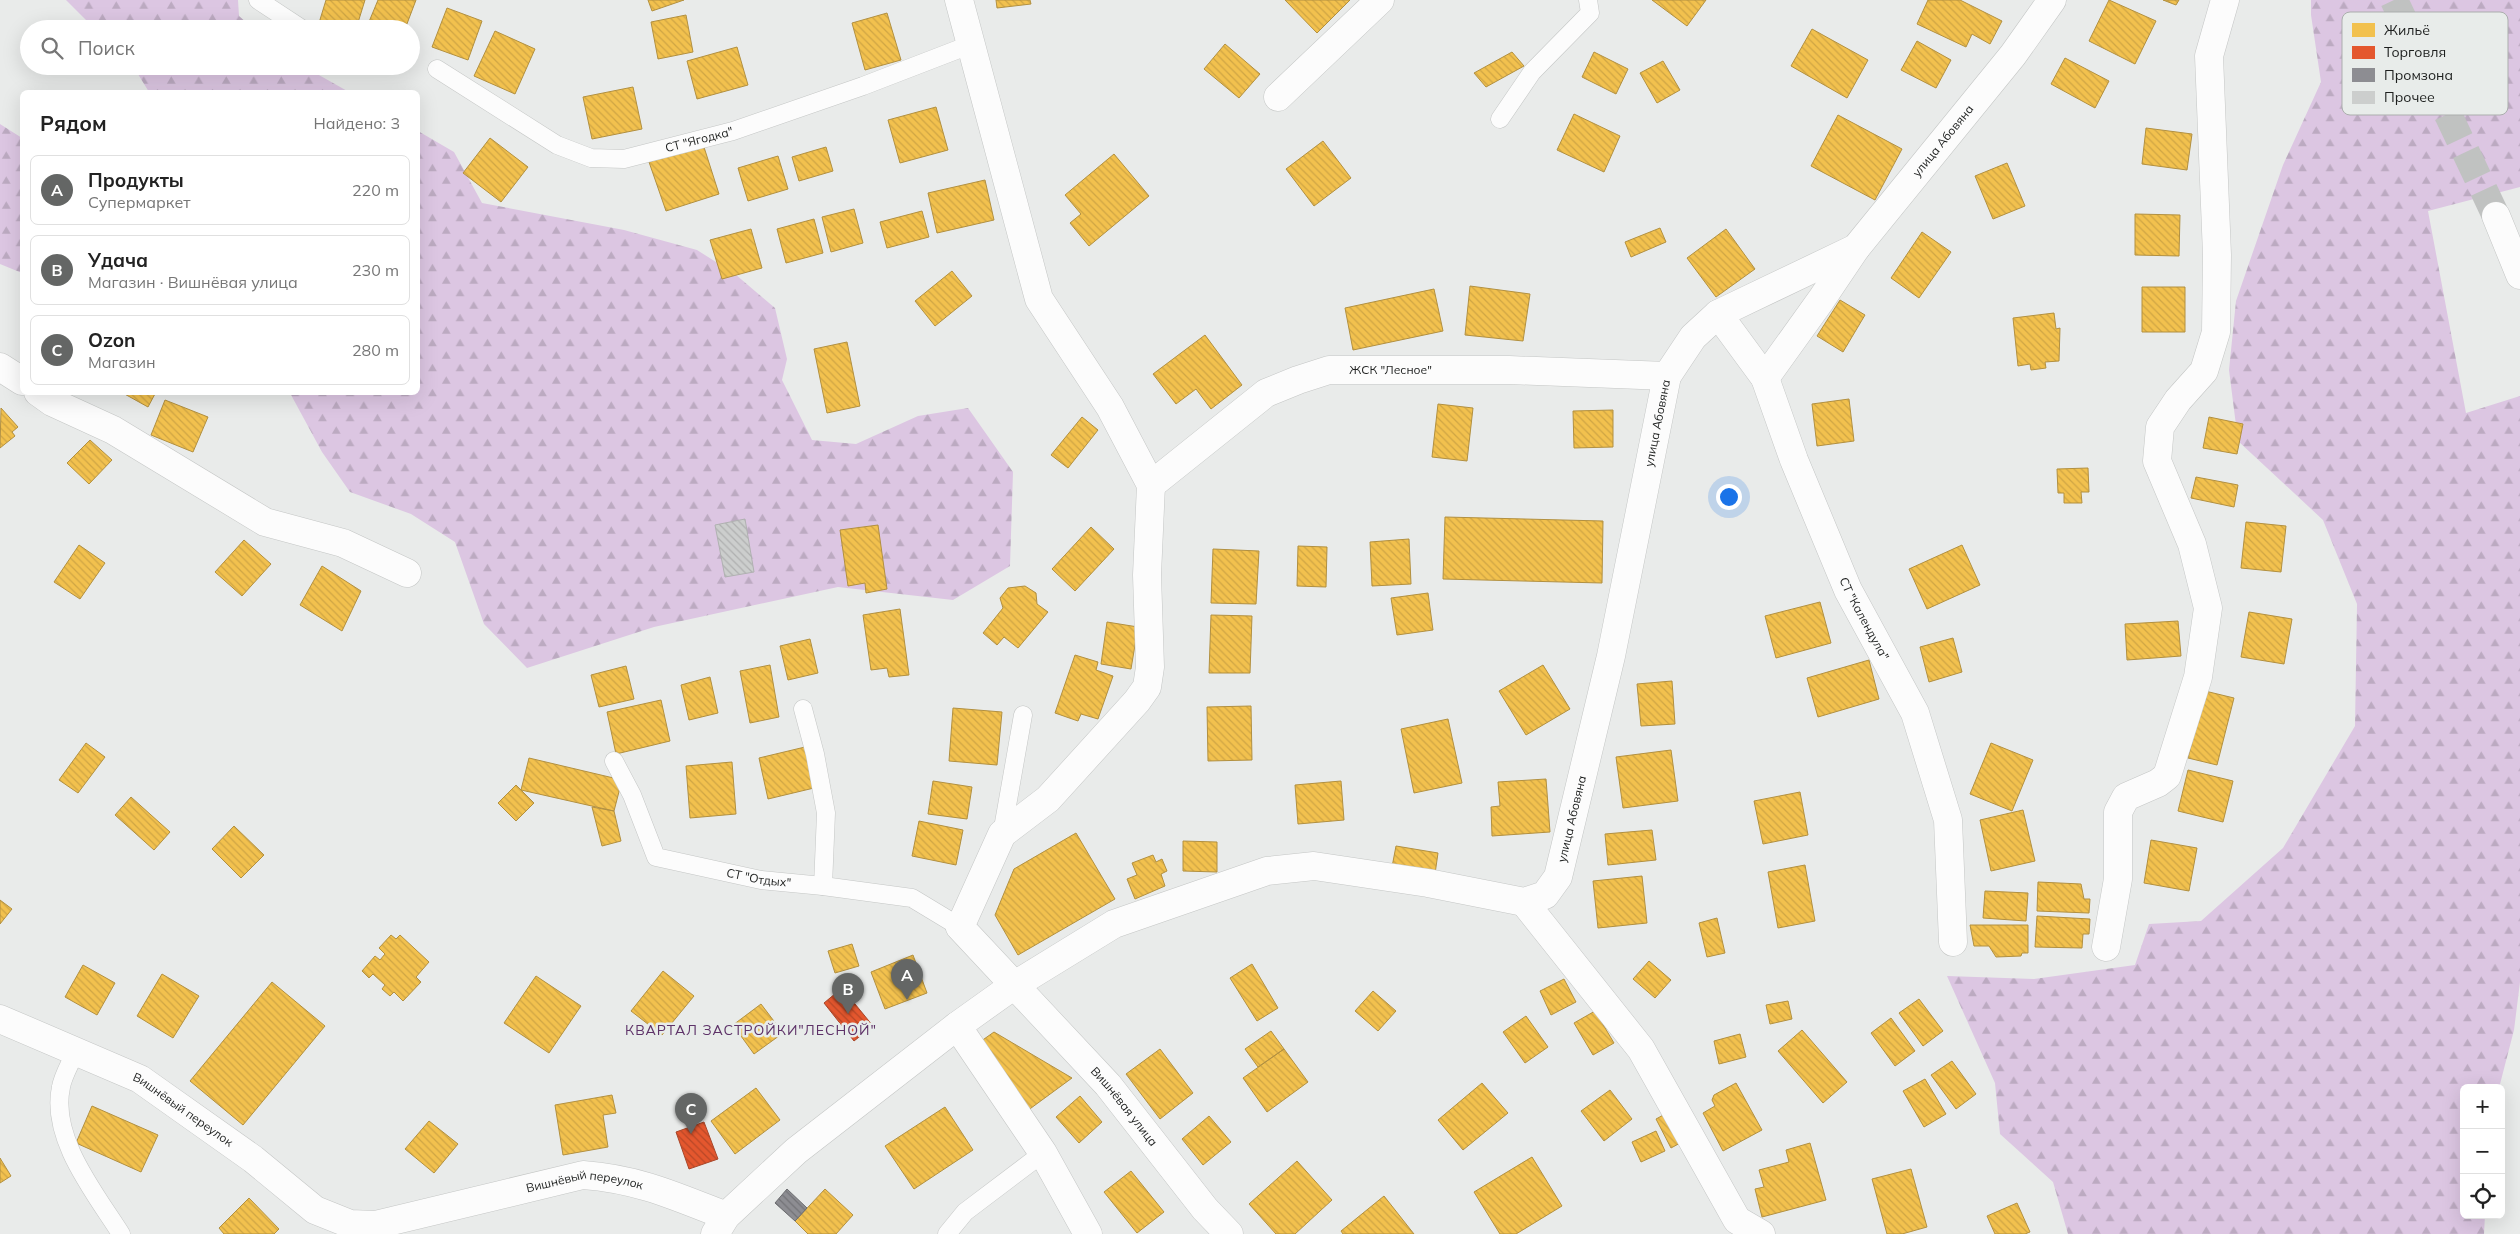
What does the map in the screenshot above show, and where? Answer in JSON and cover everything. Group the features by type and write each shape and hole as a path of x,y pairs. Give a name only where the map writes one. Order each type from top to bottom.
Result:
{"main road":[{"path":"959,0 1039,298 1110,407 1150,485 1147,575 1150,667 1147,687 1137,701 1048,799 1002,834 960,928"},
{"path":"1278,97 1380,0"},
{"name":"улица Абовяна","path":"1524,902 1545,895 1558,876 1611,656 1667,376 1693,336 1718,314 1856,248 2013,55 2052,0"},
{"path":"2106,947 2118,879 2118,812 2126,797 2158,783 2167,776 2198,677 2208,608 2192,544 2156,461 2160,428 2178,400 2204,371 2216,332 2218,255 2209,56 2225,0"},
{"path":"2496,216 2520,275"},
{"path":"1765,378 1856,248"},
{"name":"СТ \"Календула\"","path":"1718,314 1765,378 1794,460 1848,590 1915,713 1948,820 1953,942"},
{"path":"0,367 20,380"},
{"name":"ЖСК \"Лесное\"","path":"1150,485 1266,393 1329,370 1509,370 1667,376"},
{"path":"42,395 52,402 113,430 265,522 343,543 407,573"},
{"path":"720,1225 796,1151 957,1026 1013,986 1114,924 1267,871 1314,866 1428,882 1524,902 1641,1048 1737,1220 1761,1234"},
{"name":"Вишнёвая улица","path":"960,928 1108,1085 1205,1209 1229,1234"},
{"name":"Вишнёвый переулок","path":"0,1019 140,1080 253,1158 314,1210 351,1229 375,1225 583,1175 616,1177 639,1182 720,1225"},
{"path":"957,1026 1043,1153 1088,1234"}],"lane":[{"path":"258,0 288,20"},
{"path":"1500,119 1532,72 1593,4"},
{"name":"СТ \"Ягодка\"","path":"437,70 557,145 591,158 624,159 733,131 863,86 972,44"},
{"path":"803,709 815,754 826,812 823,886"},
{"path":"1002,834 1004,810 1023,715"},
{"name":"СТ \"Отдых\"","path":"614,761 632,794 656,857 761,880 912,898 960,928"},
{"path":"76,1052 61,1086 59,1103 64,1135 72,1154 121,1234"},
{"path":"947,1234 965,1212 1043,1153"}],"green space":[{"path":"66,0 238,0 239,16 244,20 86,20"},
{"path":"2311,0 2520,0 2520,187 2428,211 2466,413 2520,396 2520,982 2514,1030 2500,1084 2460,1084 2460,1219 2485,1219 2484,1234 2068,1234 2053,1182 2000,1134 1995,1083 1947,976 2034,979 2135,965 2149,924 2201,921 2283,848 2355,726 2357,604 2323,520 2238,441 2229,370 2236,301 2283,165 2321,82 2311,15"},
{"path":"139,75 319,75 345,90 148,90"},
{"path":"0,124 20,137 20,272 0,264"},
{"path":"420,132 454,152 482,203 624,230 697,250 735,274 775,308 787,359 782,380 812,440 856,444 918,416 968,408 1013,472 1010,566 953,600 838,587 654,627 527,668 484,624 455,542 411,514 350,492 322,452 291,395 420,395"}],"building: Жильё":[{"path":"326,0 365,0 359,20 320,20"},
{"path":"378,0 416,0 408,20 370,20"},
{"path":"648,0 684,0 652,11"},
{"path":"996,0 1030,0 1031,4 997,8"},
{"path":"1285,0 1350,0 1317,33"},
{"path":"1652,0 1706,0 1687,26"},
{"path":"1928,0 1960,0 2002,21 1990,44 1972,34 1966,47 1917,24"},
{"path":"2109,0 2156,21 2135,64 2089,41"},
{"path":"2163,0 2179,0 2176,5"},
{"path":"447,8 482,21 468,60 432,47"},
{"path":"887,13 901,60 865,70 852,23"},
{"path":"686,15 693,52 658,59 651,22"},
{"path":"1812,29 1868,60 1847,98 1791,66"},
{"path":"495,31 535,49 515,94 474,76"},
{"path":"1917,41 1951,60 1936,88 1901,70"},
{"path":"1225,44 1260,74 1239,98 1204,69"},
{"path":"737,47 748,85 697,99 687,61"},
{"path":"1512,52 1524,66 1486,87 1474,73"},
{"path":"1594,52 1628,69 1616,94 1582,77"},
{"path":"2065,58 2109,81 2095,108 2051,84"},
{"path":"1663,61 1680,90 1657,103 1640,73"},
{"path":"633,87 642,129 592,139 583,97"},
{"path":"936,107 948,150 900,163 888,120"},
{"path":"1574,114 1620,136 1604,172 1557,150"},
{"path":"1838,115 1902,149 1875,200 1811,166"},
{"path":"2146,128 2192,134 2187,170 2142,164"},
{"path":"490,138 528,167 501,202 463,173"},
{"path":"1323,141 1351,178 1314,206 1286,169"},
{"path":"703,144 719,194 666,211 649,162"},
{"path":"826,147 833,171 799,181 792,157"},
{"path":"1114,154 1149,196 1089,246 1070,223 1081,214 1065,195"},
{"path":"778,156 788,189 748,201 738,168"},
{"path":"2007,163 2025,206 1993,219 1975,176"},
{"path":"985,180 994,220 937,233 928,193"},
{"path":"854,209 863,243 831,252 822,217"},
{"path":"922,211 929,237 887,248 880,222"},
{"path":"2135,214 2180,215 2179,256 2135,255"},
{"path":"814,219 823,253 786,263 777,229"},
{"path":"1660,228 1666,242 1631,257 1625,242"},
{"path":"751,229 762,268 722,279 710,240"},
{"path":"1726,229 1755,269 1716,297 1687,258"},
{"path":"1922,232 1951,252 1919,298 1891,278"},
{"path":"952,271 972,296 935,326 915,301"},
{"path":"1470,286 1530,294 1523,341 1465,335"},
{"path":"2142,287 2185,287 2185,332 2142,332"},
{"path":"1434,289 1443,331 1353,350 1345,308"},
{"path":"1840,300 1865,315 1843,352 1817,336"},
{"path":"2054,313 2056,329 2060,328 2059,361 2045,362 2046,368 2031,370 2030,364 2018,366 2013,318"},
{"path":"1205,335 1242,385 1211,409 1196,389 1176,404 1153,374"},
{"path":"847,342 860,406 827,413 814,349"},
{"path":"126,395 154,395 148,407"},
{"path":"1849,399 1854,441 1817,446 1812,404"},
{"path":"165,400 208,417 193,452 151,435"},
{"path":"1438,404 1473,408 1467,461 1432,457"},
{"path":"1,408 18,427 12,432 15,436 0,448"},
{"path":"1613,410 1613,447 1574,448 1573,411"},
{"path":"1082,417 1098,430 1068,468 1051,455"},
{"path":"2209,417 2243,424 2237,454 2203,448"},
{"path":"90,440 112,460 89,484 67,463"},
{"path":"2088,468 2089,492 2081,492 2082,503 2064,503 2064,493 2058,493 2057,469"},
{"path":"2196,477 2238,485 2234,507 2191,498"},
{"path":"1445,517 1603,521 1602,583 1443,579"},
{"path":"2246,522 2286,526 2281,572 2241,568"},
{"path":"878,525 887,589 866,593 865,583 848,586 840,530"},
{"path":"1091,527 1114,549 1075,591 1052,569"},
{"path":"1409,539 1411,584 1372,586 1370,542"},
{"path":"244,540 271,564 242,596 215,572"},
{"path":"79,545 105,563 80,599 54,582"},
{"path":"1962,545 1980,585 1927,609 1909,569"},
{"path":"1298,546 1327,547 1326,587 1297,586"},
{"path":"1213,549 1259,551 1256,604 1211,603"},
{"path":"322,566 361,591 342,631 300,605"},
{"path":"1025,586 1036,593 1037,604 1048,612 1018,648 1004,637 997,645 983,633 1003,608 1000,598 1008,588"},
{"path":"1428,593 1433,630 1397,635 1391,598"},
{"path":"1820,602 1831,643 1776,658 1765,616"},
{"path":"900,609 909,675 889,677 887,668 871,670 863,615"},
{"path":"2249,612 2292,619 2284,664 2241,657"},
{"path":"1211,615 1252,616 1250,673 1209,673"},
{"path":"2178,621 2181,656 2127,660 2125,624"},
{"path":"1107,622 1138,627 1131,669 1101,664"},
{"path":"1953,638 1962,672 1929,682 1920,647"},
{"path":"810,639 818,673 788,680 780,646"},
{"path":"1075,655 1098,662 1096,670 1113,676 1098,719 1081,714 1078,721 1055,713"},
{"path":"1869,660 1879,699 1818,717 1807,678"},
{"path":"770,665 779,717 750,723 740,671"},
{"path":"1543,665 1570,709 1526,735 1499,691"},
{"path":"626,666 634,699 599,707 591,675"},
{"path":"710,677 718,713 689,720 681,685"},
{"path":"1672,681 1675,724 1641,726 1637,684"},
{"path":"2205,691 2234,698 2217,765 2188,758"},
{"path":"661,700 670,741 616,754 607,712"},
{"path":"1251,706 1252,760 1208,761 1207,707"},
{"path":"953,708 1002,712 997,765 949,761"},
{"path":"1448,719 1462,783 1414,793 1401,729"},
{"path":"86,743 105,757 78,793 59,780"},
{"path":"1991,743 2033,760 2012,811 1970,794"},
{"path":"805,747 814,788 768,799 759,758"},
{"path":"1671,750 1678,801 1623,808 1616,757"},
{"path":"529,758 622,780 614,811 521,790"},
{"path":"732,762 736,814 690,818 686,766"},
{"path":"2188,770 2233,781 2223,822 2178,811"},
{"path":"1546,779 1550,832 1492,836 1491,807 1500,806 1498,782"},
{"path":"933,781 972,787 967,819 928,814"},
{"path":"1341,781 1344,820 1298,824 1295,785"},
{"path":"516,785 534,803 516,821 498,803"},
{"path":"1800,792 1808,835 1763,844 1754,801"},
{"path":"131,797 170,832 154,850 115,815"},
{"path":"592,807 614,811 621,841 602,846"},
{"path":"2023,810 2035,861 1991,871 1980,820"},
{"path":"919,821 963,830 956,865 912,856"},
{"path":"234,826 264,855 241,878 212,849"},
{"path":"1652,830 1656,860 1608,865 1605,834"},
{"path":"1076,833 1115,899 1018,955 995,915 1014,869"},
{"path":"2151,840 2197,848 2189,891 2144,883"},
{"path":"1183,841 1217,842 1217,872 1183,871"},
{"path":"1396,846 1438,853 1435,874 1392,867"},
{"path":"1153,855 1156,862 1162,859 1167,871 1161,874 1165,886 1135,899 1127,879 1137,875 1132,863"},
{"path":"1805,865 1815,921 1778,928 1768,872"},
{"path":"1642,876 1647,923 1598,928 1593,881"},
{"path":"2038,882 2081,884 2084,899 2090,899 2089,913 2037,911"},
{"path":"1985,891 2028,893 2026,921 1983,918"},
{"path":"0,900 12,909 0,924"},
{"path":"2037,916 2090,919 2089,934 2083,934 2082,948 2035,947"},
{"path":"1717,918 1725,953 1707,957 1699,923"},
{"path":"1970,925 2028,925 2028,953 2022,953 2021,956 1996,957 1989,946 1974,946"},
{"path":"391,935 396,939 400,935 429,962 416,977 421,982 403,1001 394,992 390,996 382,989 385,985 373,974 369,978 362,971 375,956 380,960 385,954 379,948"},
{"path":"852,944 859,966 835,973 828,951"},
{"path":"913,955 927,993 885,1009 871,972"},
{"path":"1649,961 1671,980 1655,998 1633,979"},
{"path":"1252,964 1278,1008 1257,1021 1230,978"},
{"path":"83,965 115,983 97,1015 65,997"},
{"path":"663,971 694,996 662,1035 631,1011"},
{"path":"162,974 199,996 173,1038 137,1016"},
{"path":"536,976 581,1006 549,1053 504,1023"},
{"path":"1564,979 1576,1002 1551,1015 1540,991"},
{"path":"272,982 325,1026 243,1125 190,1081"},
{"path":"1373,991 1396,1011 1378,1031 1355,1011"},
{"path":"1919,999 1943,1031 1923,1046 1899,1013"},
{"path":"1788,1001 1792,1019 1770,1024 1766,1005"},
{"path":"761,1004 783,1033 754,1054 733,1025"},
{"path":"1595,1011 1614,1043 1593,1055 1574,1023"},
{"path":"1526,1016 1548,1047 1525,1063 1503,1032"},
{"path":"1891,1018 1915,1051 1895,1066 1871,1033"},
{"path":"1802,1030 1847,1082 1823,1103 1778,1051"},
{"path":"1271,1031 1284,1049 1258,1067 1245,1049"},
{"path":"994,1032 1072,1078 1027,1111 977,1044"},
{"path":"1740,1034 1746,1057 1719,1064 1714,1041"},
{"path":"1160,1049 1193,1093 1160,1119 1126,1074"},
{"path":"1284,1049 1308,1082 1267,1112 1243,1078"},
{"path":"1952,1061 1976,1094 1956,1109 1931,1075"},
{"path":"1925,1079 1946,1114 1924,1127 1903,1091"},
{"path":"1482,1083 1508,1113 1463,1150 1438,1120"},
{"path":"1736,1083 1762,1130 1723,1151 1703,1113 1715,1106 1712,1100 1714,1095"},
{"path":"756,1088 780,1120 735,1154 711,1121"},
{"path":"1610,1090 1632,1119 1604,1141 1581,1111"},
{"path":"612,1095 616,1113 603,1115 608,1147 563,1155 555,1105"},
{"path":"1080,1096 1102,1122 1079,1143 1056,1117"},
{"path":"92,1106 158,1135 141,1172 76,1143"},
{"path":"945,1107 973,1150 914,1189 885,1146"},
{"path":"1667,1113 1682,1142 1671,1148 1656,1119"},
{"path":"1209,1116 1231,1142 1203,1165 1182,1139"},
{"path":"429,1121 458,1144 434,1173 405,1149"},
{"path":"1656,1131 1665,1151 1641,1162 1632,1142"},
{"path":"1810,1143 1826,1200 1762,1217 1755,1189 1764,1187 1759,1170 1789,1162 1786,1150"},
{"path":"1532,1157 1562,1206 1516,1234 1500,1234 1474,1192"},
{"path":"0,1158 11,1176 0,1183"},
{"path":"1297,1161 1332,1200 1295,1234 1276,1234 1249,1204"},
{"path":"1911,1169 1927,1227 1902,1234 1887,1234 1872,1179"},
{"path":"1131,1171 1164,1212 1137,1233 1104,1192"},
{"path":"825,1189 853,1215 836,1234 808,1234 795,1221"},
{"path":"1384,1196 1414,1234 1343,1234 1341,1231"},
{"path":"249,1198 279,1229 274,1234 224,1234 219,1228"},
{"path":"2017,1203 2030,1232 2025,1234 1995,1234 1987,1216"}],"building: Торговля":[{"path":"842,988 873,1026 854,1041 824,1003"},
{"path":"704,1122 718,1159 689,1169 676,1132"}],"building: Промзона":[{"path":"787,1189 807,1208 795,1221 775,1203"}],"building: Прочее":[{"path":"745,519 754,572 725,577 715,525"}],"tunnel":[{"path":"2394,0 2400,12"},
{"path":"2448,115 2496,216"}],"place":[{"name":"Продукты","path":"907,1000"},
{"name":"Удача","path":"848,1014"},
{"name":"Ozon","path":"691,1134"}],"district":[{"name":"КВАРТАЛ ЗАСТРОЙКИ\"ЛЕСНОЙ\"","path":"751,1030"}]}
